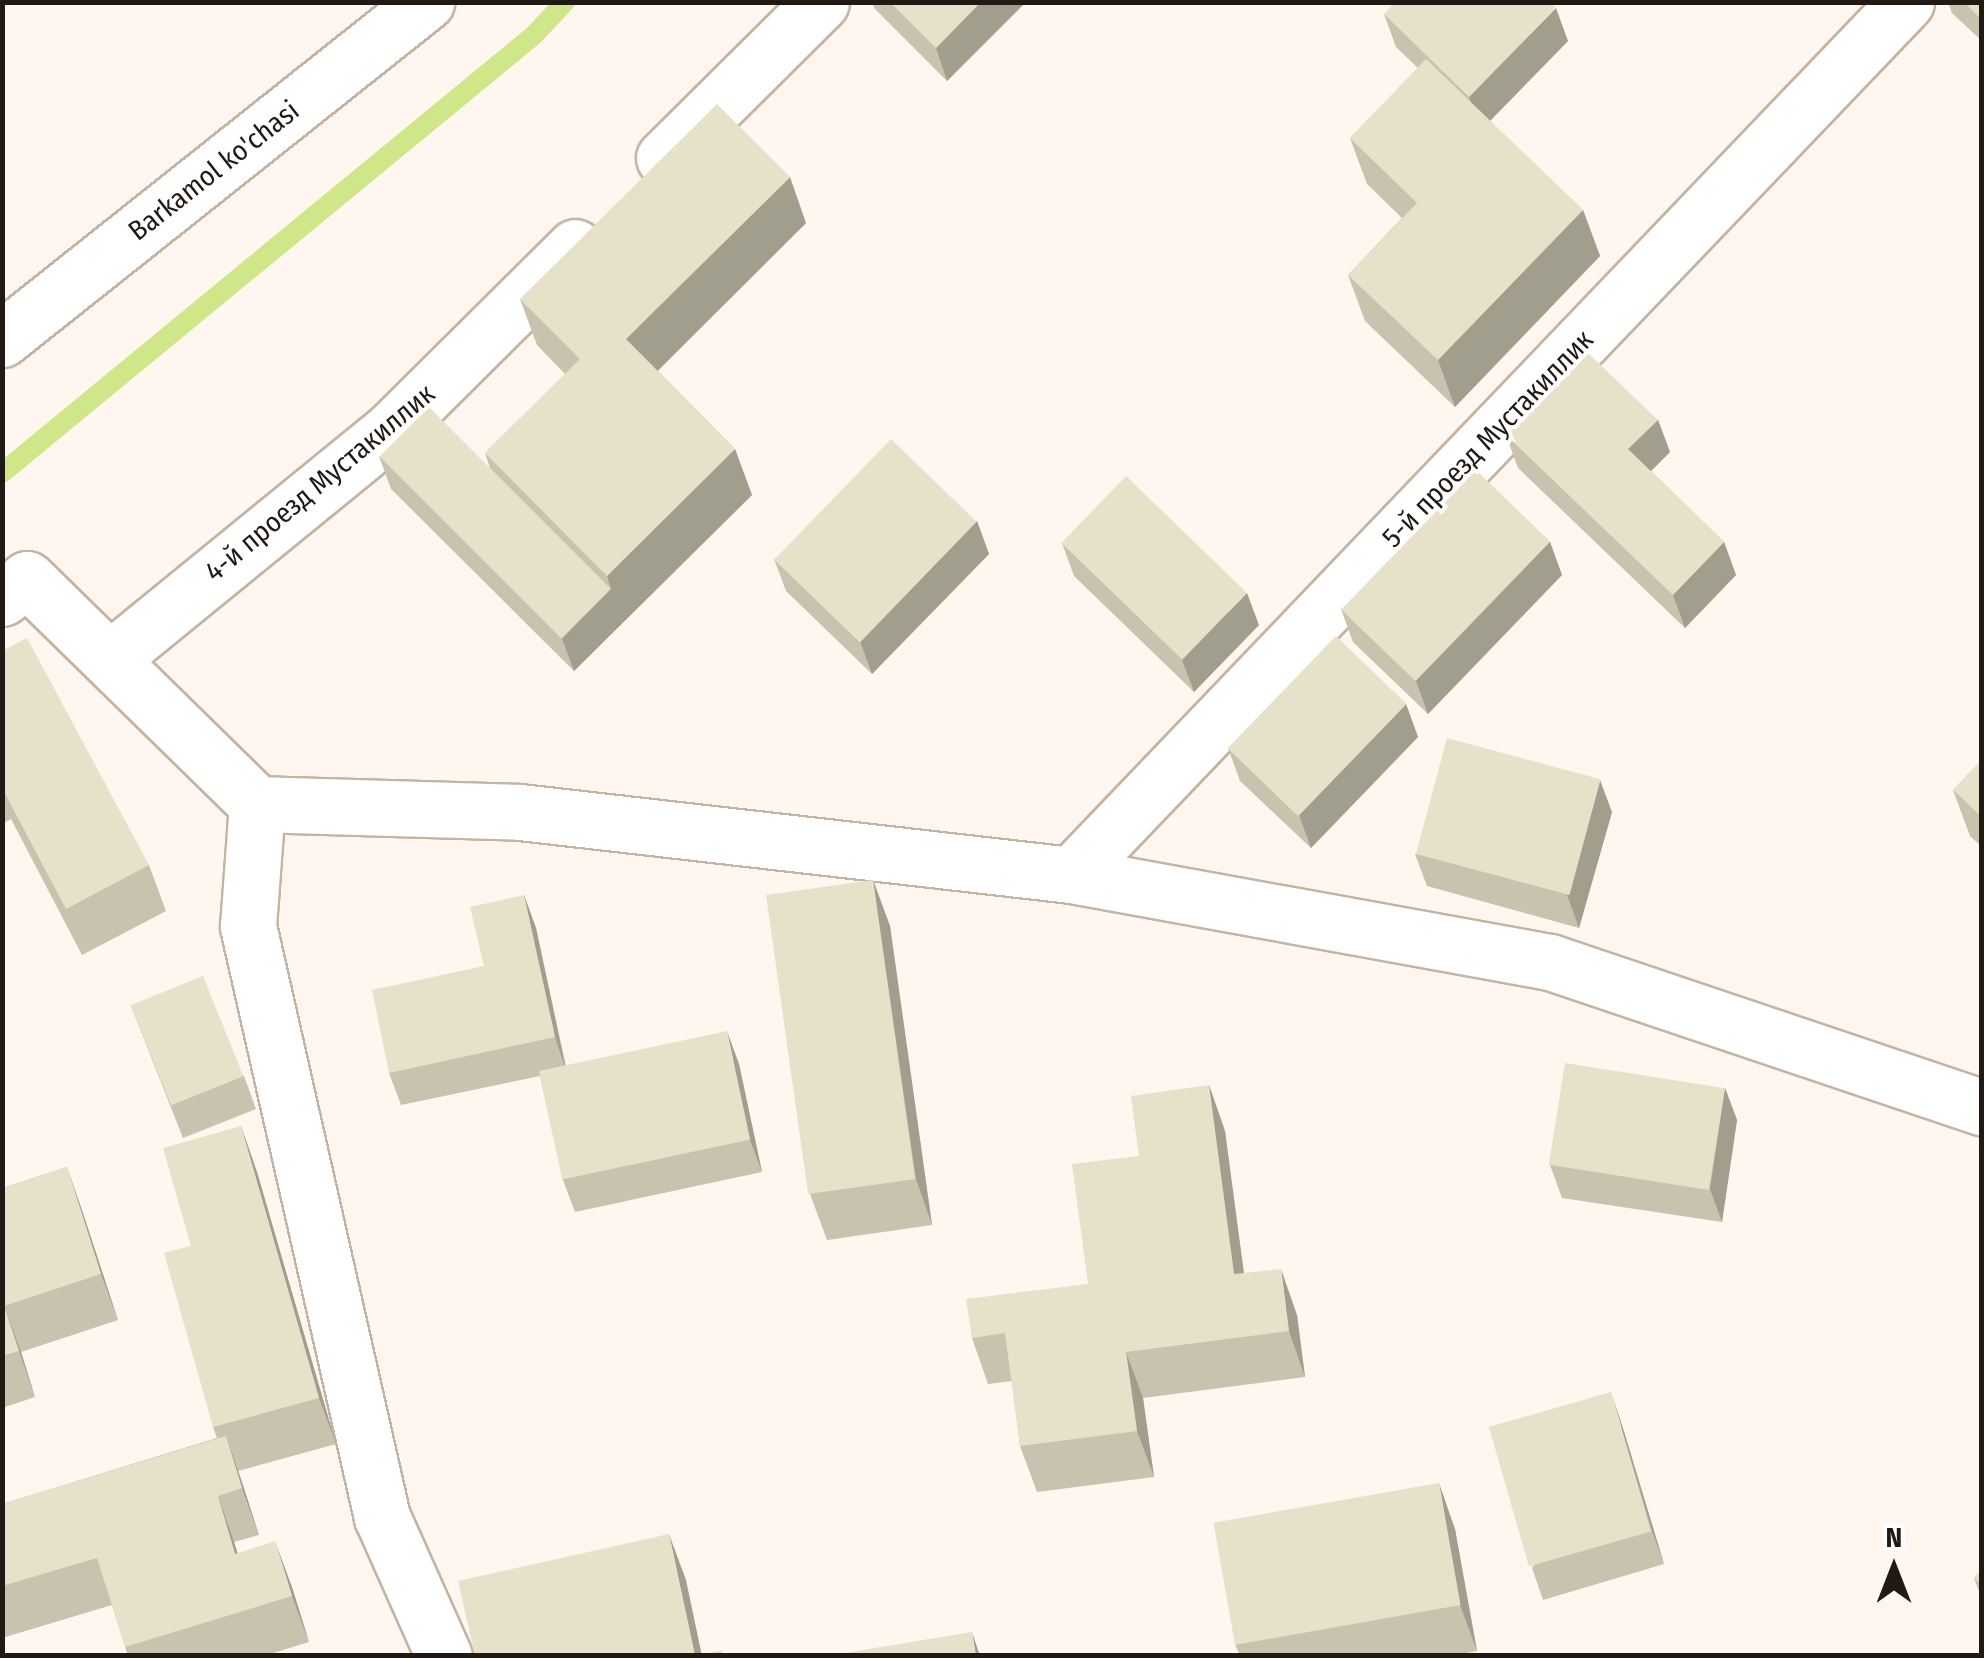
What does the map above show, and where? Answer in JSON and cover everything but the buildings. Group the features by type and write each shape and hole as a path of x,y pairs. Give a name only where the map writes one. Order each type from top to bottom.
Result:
{"street":[{"name":"Barkamol ko'chasi","path":"2,339 426,2"},
{"name":"4-й проезд Мустакиллик","path":"110,660 392,429 820,2"},
{"name":"5-й проезд Мустакиллик","path":"1071,875 1906,2"},
{"path":"2,598 28,580 256,804 520,812 1071,875 1550,962 1980,1103"},
{"path":"256,804 248,926 382,1517 444,1656"}],"waterway":[{"path":"2,473 534,35 565,2"}]}
